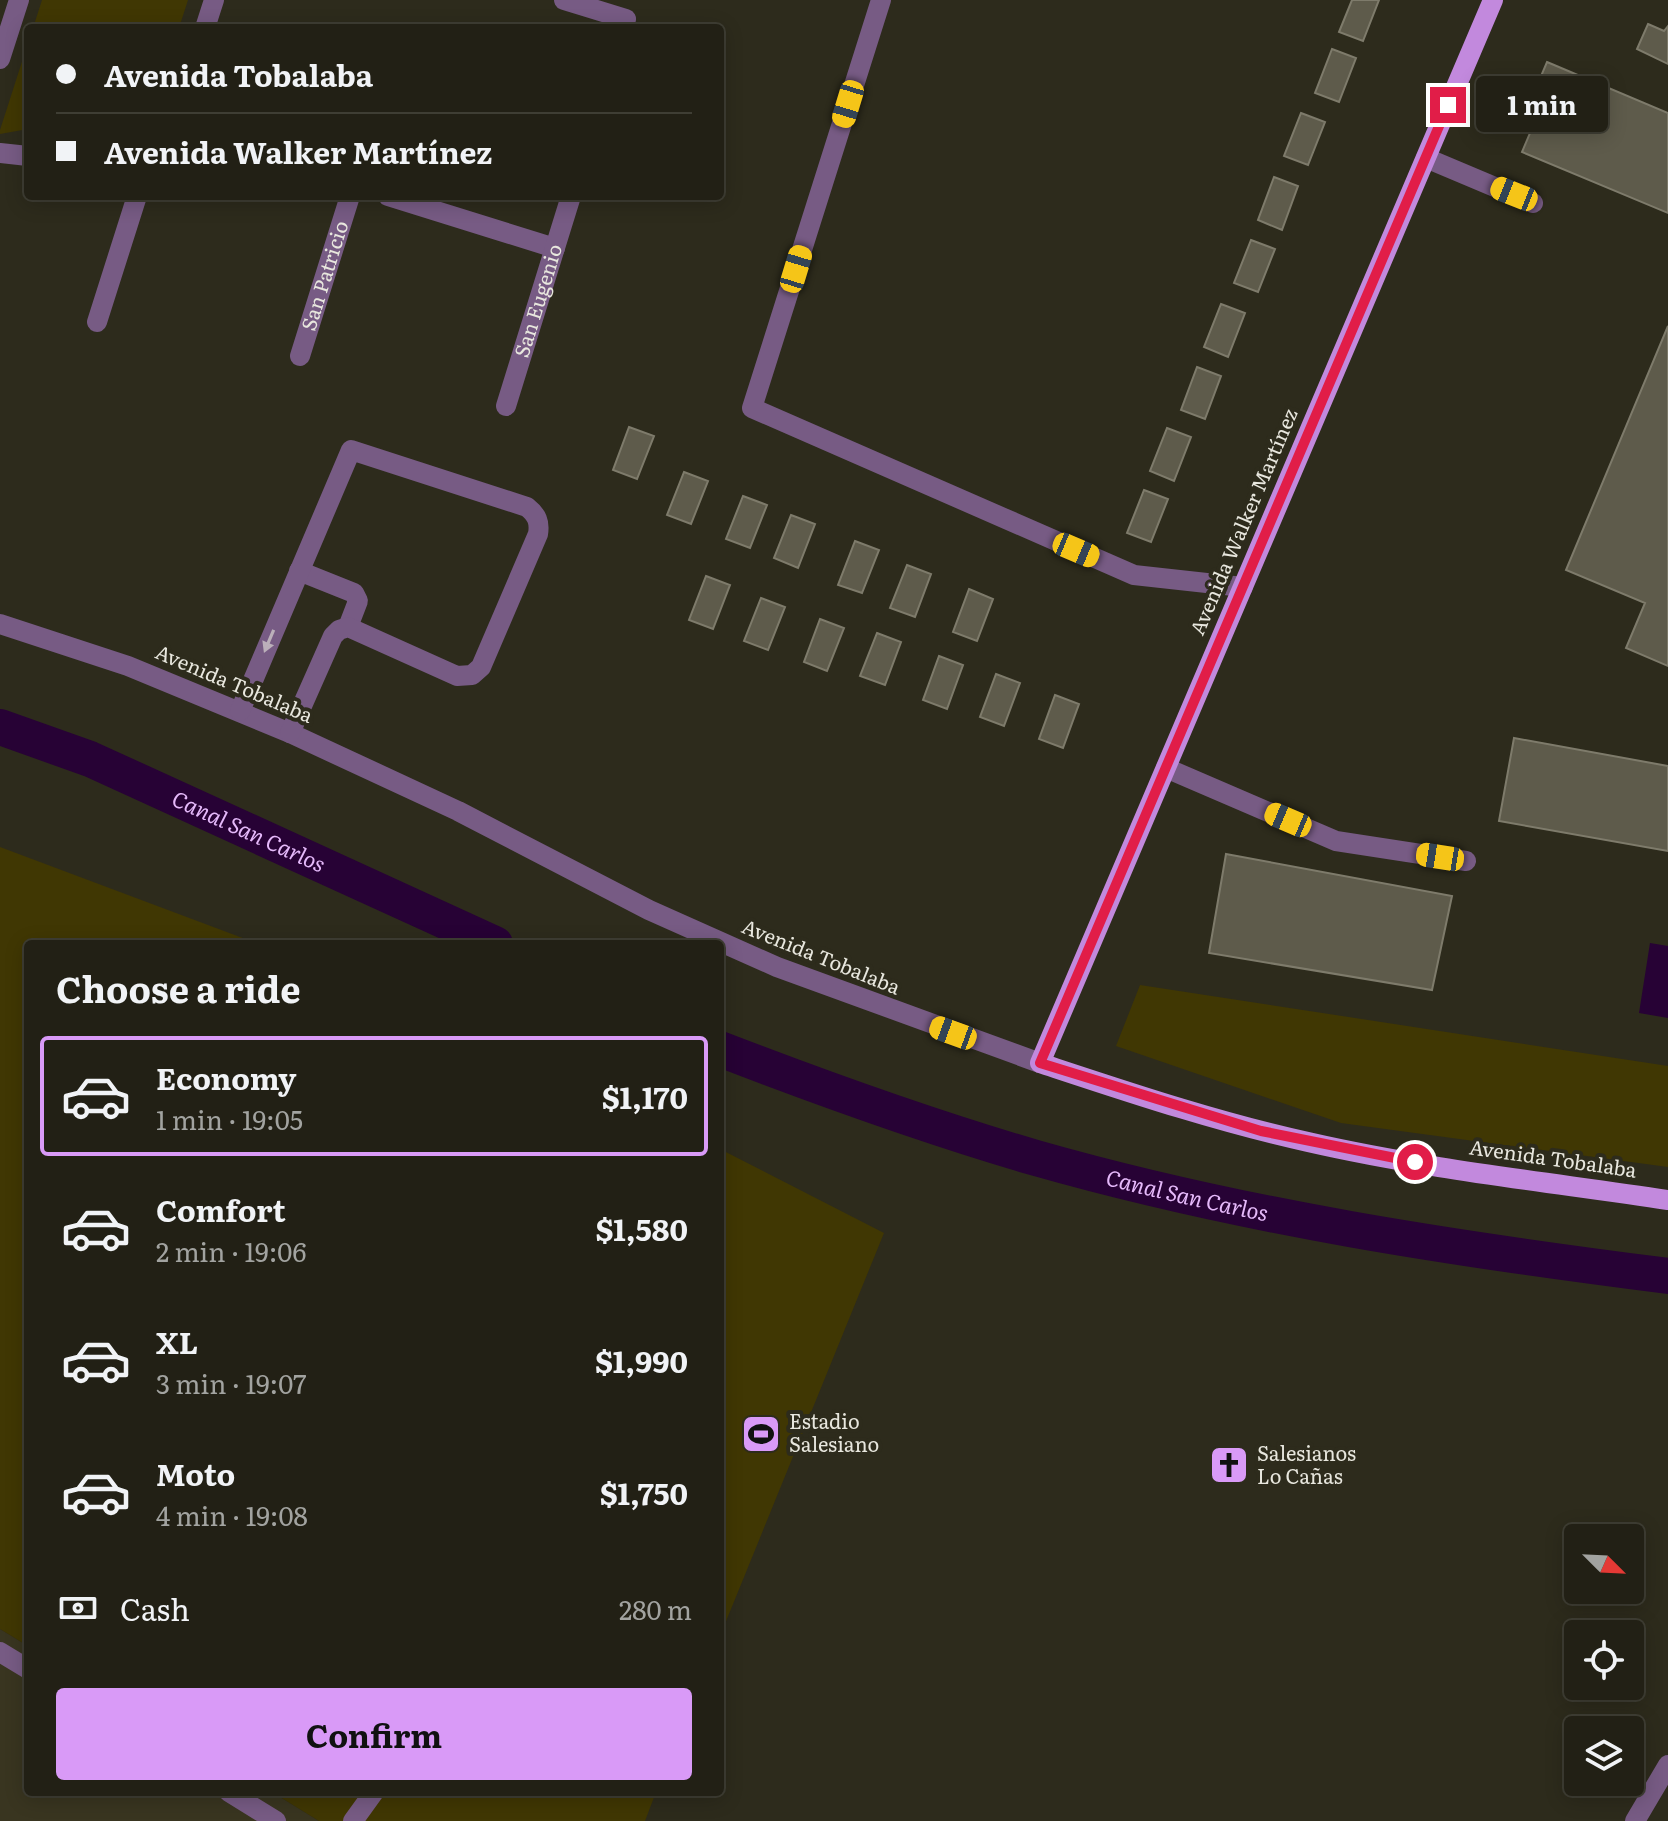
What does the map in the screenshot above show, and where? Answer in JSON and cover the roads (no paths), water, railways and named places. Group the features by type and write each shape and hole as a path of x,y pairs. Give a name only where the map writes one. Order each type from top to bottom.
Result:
{"main road":[{"name":"Avenida Walker Martínez","path":"1040,1063 1493,0"},
{"name":"Avenida Tobalaba","path":"1040,1063 1182,1108 1308,1142 1415,1162 1668,1200"}],"street":[{"path":"0,59 19,0"},
{"path":"206,24 214,0"},
{"path":"564,0 627,16"},
{"path":"881,0 752,408 1134,575 1243,587"},
{"path":"0,153 24,156"},
{"path":"1426,158 1533,203"},
{"path":"97,322 136,200"},
{"name":"San Patricio","path":"300,356 349,200"},
{"path":"401,200 555,248"},
{"name":"San Eugenio","path":"506,406 570,200"},
{"path":"240,711 351,450 527,507 534,512 538,519 538,534 481,667 472,675 457,676 348,627 339,630 333,636 290,733"},
{"path":"299,571 354,593 358,601 348,627"},
{"name":"Avenida Tobalaba","path":"0,624 116,662 290,733 458,811 586,879 713,940"},
{"path":"1166,768 1336,841 1466,861"},
{"name":"Avenida Tobalaba","path":"724,945 841,993 1040,1063"},
{"path":"0,1652 24,1667"},
{"path":"1635,1821 1668,1765"},
{"path":"235,1796 276,1821"},
{"path":"353,1821 371,1796"}],"waterway":[{"name":"Canal San Carlos","path":"0,727 90,759 486,940"},
{"name":"Canal San Carlos","path":"724,1051 837,1093 996,1146 1192,1198 1429,1242 1668,1276"}],"place":[{"name":"Estadio Salesiano","path":"761,1434"},
{"name":"Salesianos Lo Cañas","path":"1229,1465"}]}
